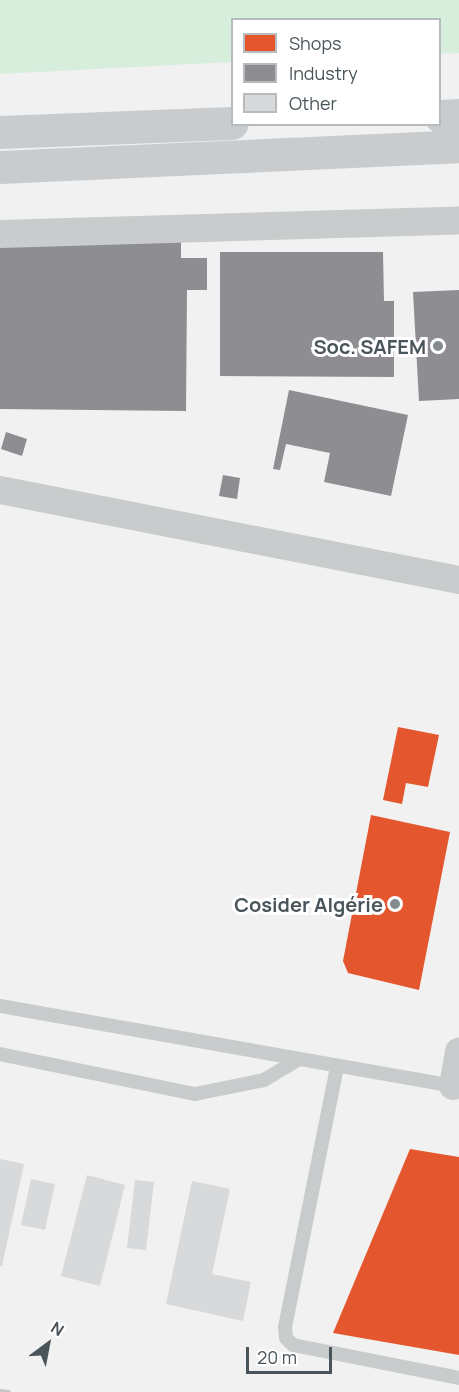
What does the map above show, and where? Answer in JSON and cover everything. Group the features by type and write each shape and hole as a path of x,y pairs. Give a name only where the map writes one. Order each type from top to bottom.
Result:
{"main road":[{"path":"441,116 459,115"},
{"path":"0,132 231,123"},
{"path":"0,167 459,146"}],"street":[{"path":"0,234 459,220"},
{"path":"0,490 459,580"},
{"path":"456,1086 459,1052"}],"lane":[{"path":"0,1006 296,1061 456,1086"},
{"path":"0,1054 195,1094 264,1080 296,1061"},
{"path":"337,1067 285,1327 286,1338 293,1345 459,1378"}],"green space":[{"path":"0,0 459,0 459,53 441,54 441,18 231,18 231,62 0,74"}],"building: Shops":[{"path":"398,727 439,735 428,787 406,783 402,804 383,800"},
{"name":"Cosider Algérie","path":"371,815 450,832 419,990 348,973 343,961"},
{"path":"410,1149 459,1157 459,1355 333,1333"}],"building: Industry":[{"path":"0,239 181,241 181,258 207,258 207,290 187,290 186,411 0,409"},
{"path":"220,252 383,252 384,301 394,301 394,377 220,376"},
{"name":"Soc. SAFEM","path":"459,290 459,399 419,401 413,292"},
{"path":"289,390 408,415 391,496 324,482 330,453 286,444 280,470 273,469"},
{"path":"6,432 27,439 22,456 1,449"},
{"path":"223,475 240,478 237,499 219,496"}],"building: Other":[{"path":"0,1159 24,1164 2,1266 0,1266"},
{"path":"87,1175 125,1185 100,1286 61,1276"},
{"path":"31,1179 55,1184 45,1230 21,1225"},
{"path":"135,1180 154,1182 146,1250 127,1248"},
{"path":"192,1181 230,1189 212,1274 251,1282 243,1321 166,1304"}],"railway":[{"path":"0,1391 8,1392"}],"place":[{"name":"Soc. SAFEM","path":"438,346"},
{"name":"Cosider Algérie","path":"395,904"}]}
